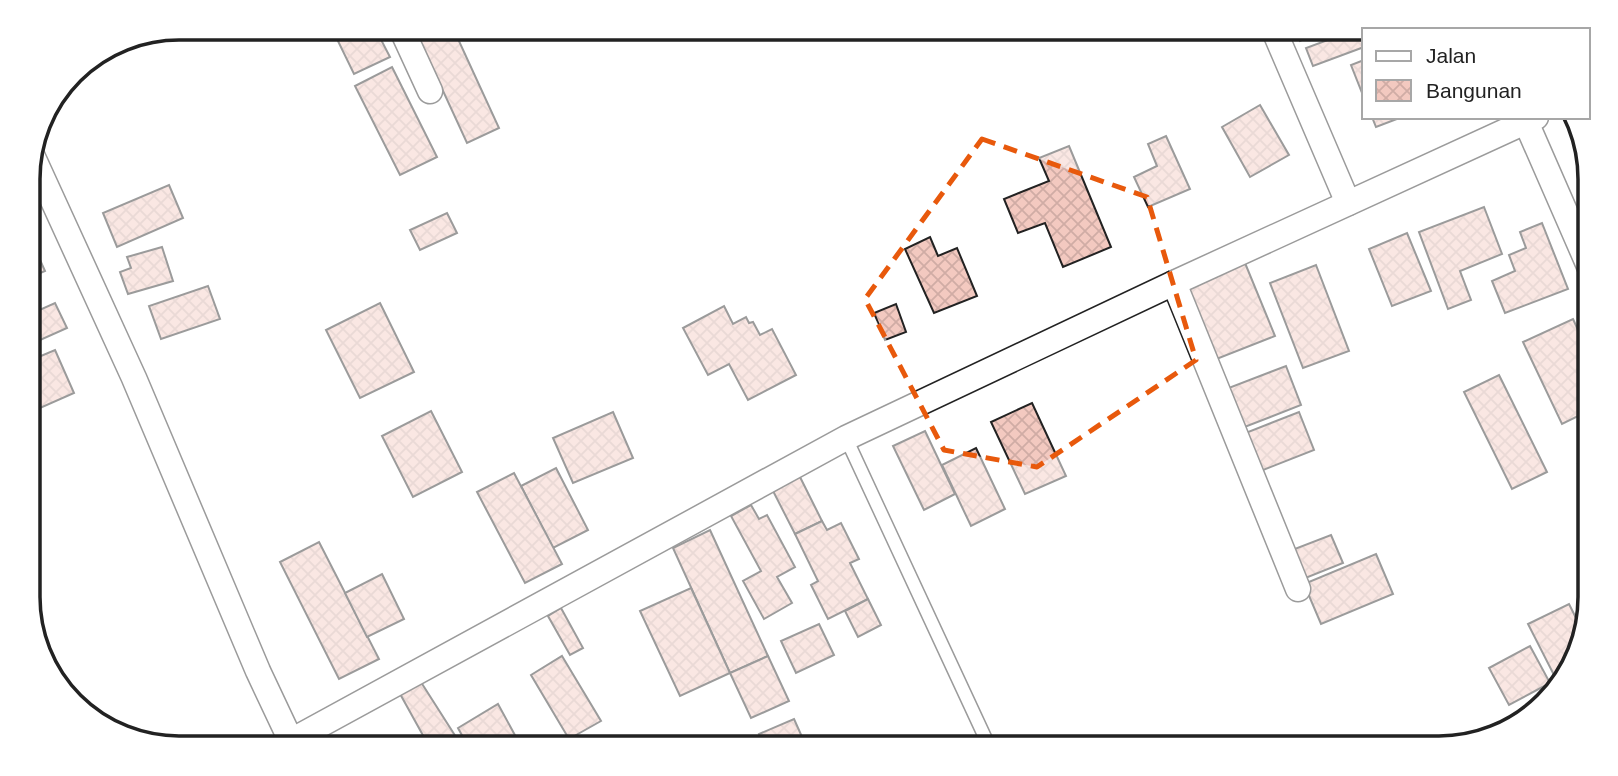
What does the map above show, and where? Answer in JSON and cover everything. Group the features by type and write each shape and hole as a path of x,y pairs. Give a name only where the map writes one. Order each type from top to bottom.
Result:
{"street":[{"path":"407,40 430,91"},
{"path":"1278,40 1348,203"},
{"path":"299,736 846,438 1531,119 1578,237"},
{"path":"41,175 134,378 258,671 281,736"},
{"path":"1174,283 1298,589"}],"lane":[{"path":"846,438 984,735"}],"highlighted area":[{"path":"982,139 1147,197 1196,360 1037,467 944,450 865,299"}],"building":[{"path":"337,40 381,40 390,57 354,74"},
{"path":"420,40 459,40 499,128 467,143"},
{"path":"1328,40 1362,40 1362,48 1313,66 1306,48"},
{"path":"1362,61 1362,93 1351,65"},
{"path":"392,67 437,157 400,175 355,86"},
{"path":"1260,105 1289,155 1250,177 1222,127"},
{"path":"1373,119 1397,119 1376,127"},
{"path":"1166,136 1190,189 1148,207 1134,177 1157,166 1148,144"},
{"path":"1069,146 1111,247 1063,267 1045,223 1018,233 1004,199 1049,181 1039,158"},
{"path":"169,185 183,218 117,247 103,213"},
{"path":"1484,207 1502,254 1460,271 1471,300 1448,309 1419,232"},
{"path":"447,213 457,233 420,250 410,230"},
{"path":"1542,223 1568,289 1505,313 1492,281 1515,271 1509,255 1526,248 1520,232"},
{"path":"1407,233 1431,291 1392,306 1369,249"},
{"path":"930,237 938,256 957,248 977,296 934,313 905,249"},
{"path":"162,247 173,281 128,294 120,272 131,268 127,257"},
{"path":"1245,263 1275,336 1214,360 1184,287"},
{"path":"1316,265 1349,351 1303,368 1270,283"},
{"path":"208,286 220,319 161,339 149,306"},
{"path":"55,303 67,328 41,340 41,310"},
{"path":"380,303 414,372 360,398 326,330"},
{"path":"896,304 906,332 885,340 874,313"},
{"path":"724,306 733,324 746,317 749,323 753,322 760,335 772,329 796,375 748,400 729,364 708,375 683,328"},
{"path":"1573,319 1578,330 1578,416 1562,424 1523,342"},
{"path":"55,350 74,393 40,408 41,356"},
{"path":"1286,366 1301,405 1242,428 1226,389"},
{"path":"1499,375 1547,472 1512,489 1464,392"},
{"path":"1032,403 1066,476 1025,494 991,422"},
{"path":"431,411 462,472 413,497 382,436"},
{"path":"613,412 633,458 573,483 553,438"},
{"path":"1299,412 1314,450 1258,472 1243,434"},
{"path":"925,431 955,494 924,510 893,446"},
{"path":"976,448 1005,509 971,526 942,465"},
{"path":"556,468 588,530 553,548 521,486"},
{"path":"514,473 562,564 525,583 477,492"},
{"path":"799,475 822,521 795,534 772,489"},
{"path":"751,505 759,519 767,515 795,567 777,577 792,603 764,619 743,581 761,571 731,516"},
{"path":"822,521 827,530 841,523 859,559 850,563 868,599 828,619 811,585 818,581 795,534"},
{"path":"710,530 768,656 730,673 673,548"},
{"path":"1331,535 1343,563 1303,579 1292,550"},
{"path":"319,542 379,659 339,679 280,562"},
{"path":"1376,554 1393,594 1321,624 1304,584"},
{"path":"382,574 404,619 367,637 345,593"},
{"path":"691,588 730,673 680,696 640,611"},
{"path":"868,599 881,625 858,637 845,611"},
{"path":"1569,604 1576,618 1567,650 1554,674 1528,624"},
{"path":"561,608 583,648 570,655 548,616"},
{"path":"819,624 834,655 796,673 781,641"},
{"path":"1530,646 1549,681 1509,705 1489,668"},
{"path":"562,656 601,721 575,736 567,736 531,675"},
{"path":"768,656 789,701 751,718 730,673"},
{"path":"419,679 455,736 423,736 399,692"},
{"path":"498,704 515,736 462,736 458,728"},
{"path":"794,719 801,736 760,736"}]}
